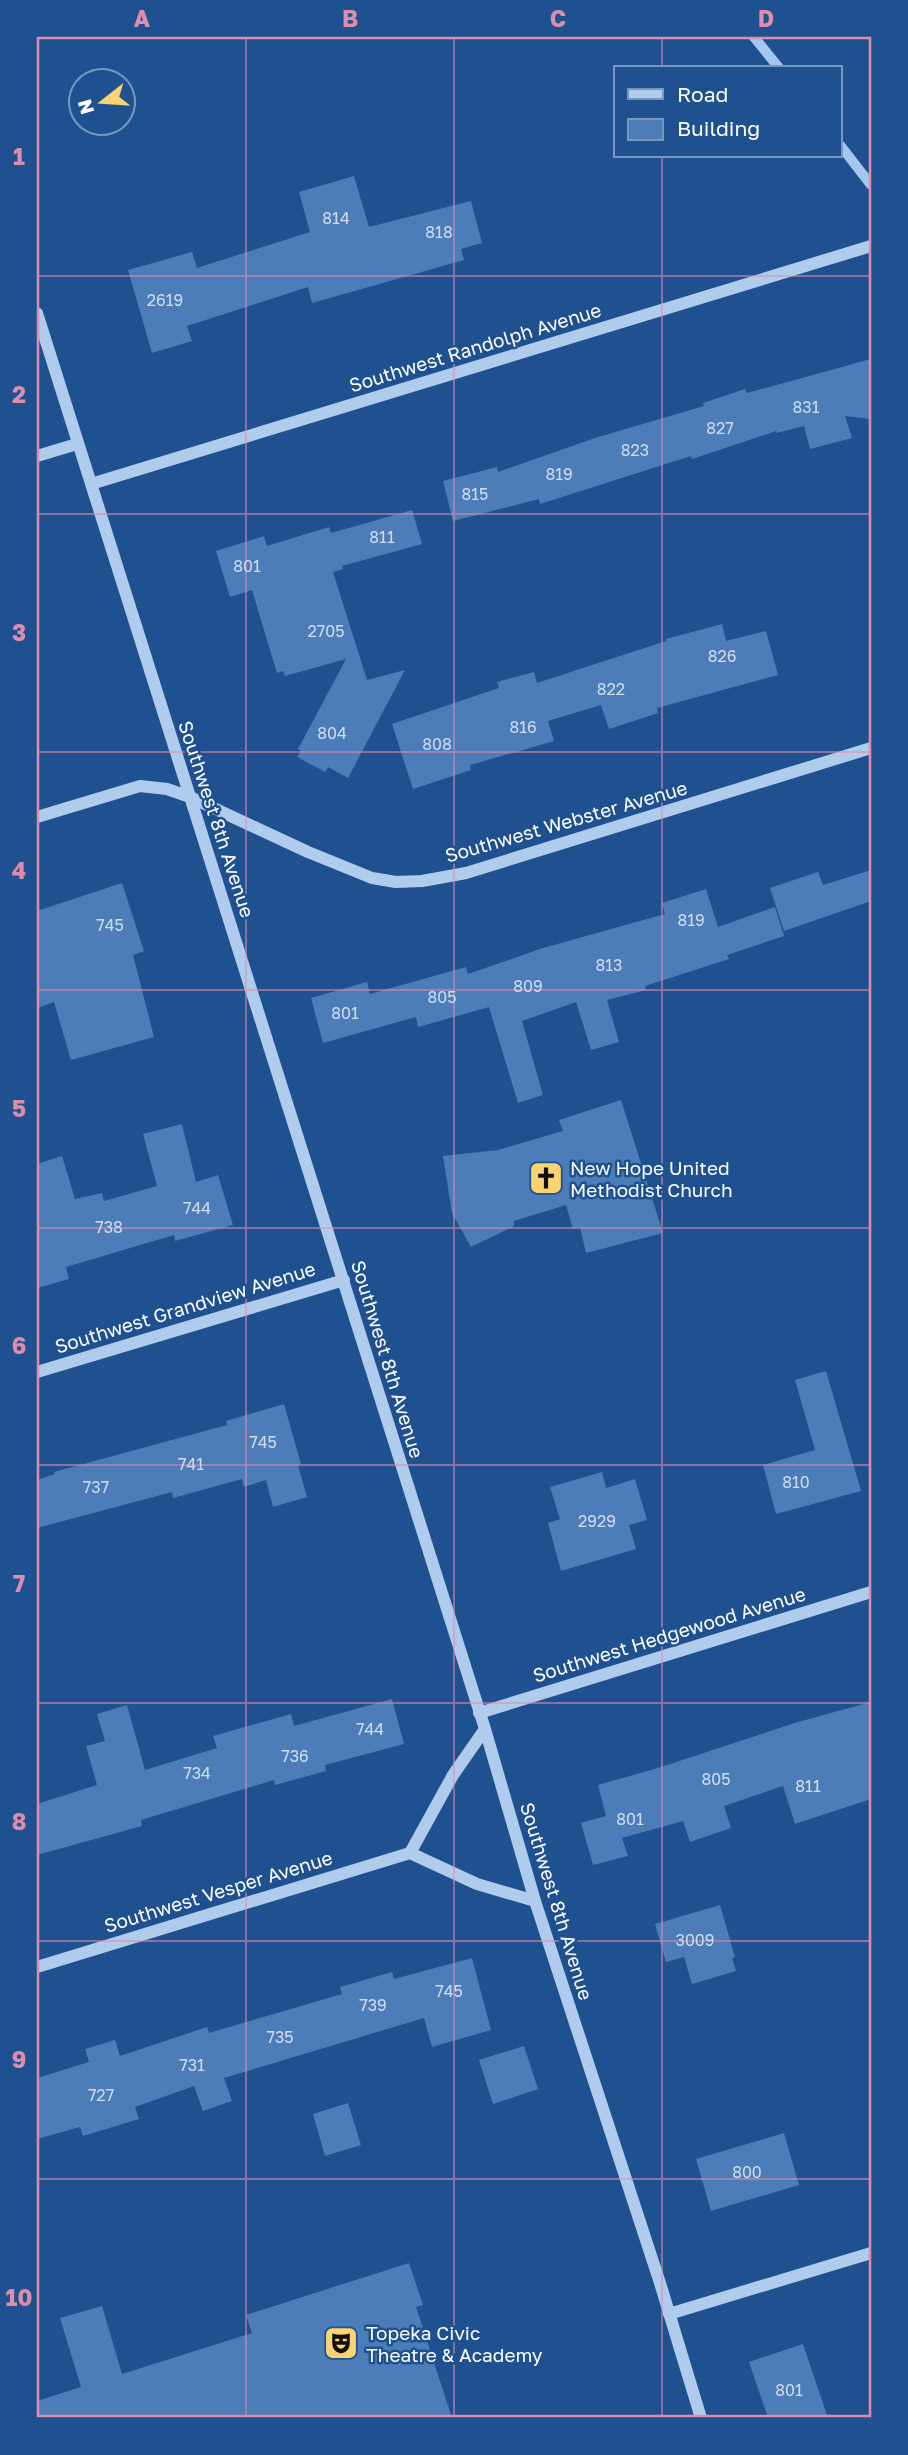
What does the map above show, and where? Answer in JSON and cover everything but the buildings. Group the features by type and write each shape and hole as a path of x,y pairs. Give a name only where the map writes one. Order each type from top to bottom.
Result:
{"street":[{"name":"Southwest Randolph Avenue","path":"91,484 871,246"},
{"name":"Southwest 8th Avenue","path":"37,313 485,1729 535,1901 701,2418"},
{"path":"37,456 77,444"},
{"name":"Southwest Webster Avenue","path":"37,817 140,786 167,789 372,878 396,882 422,881 466,873 871,748"},
{"name":"Southwest Grandview Avenue","path":"37,1372 344,1280"},
{"name":"Southwest Hedgewood Avenue","path":"479,1713 871,1592"},
{"path":"485,1729 453,1775 410,1853 477,1884 535,1901"},
{"name":"Southwest Vesper Avenue","path":"37,1966 410,1853"},
{"path":"669,2314 871,2253"}],"waterway":[{"path":"754,37 777,66"},
{"path":"842,148 871,185"}],"place":[{"name":"New Hope United Methodist Church","path":"546,1178"},
{"name":"Topeka Civic Theatre & Academy","path":"341,2343"}]}
